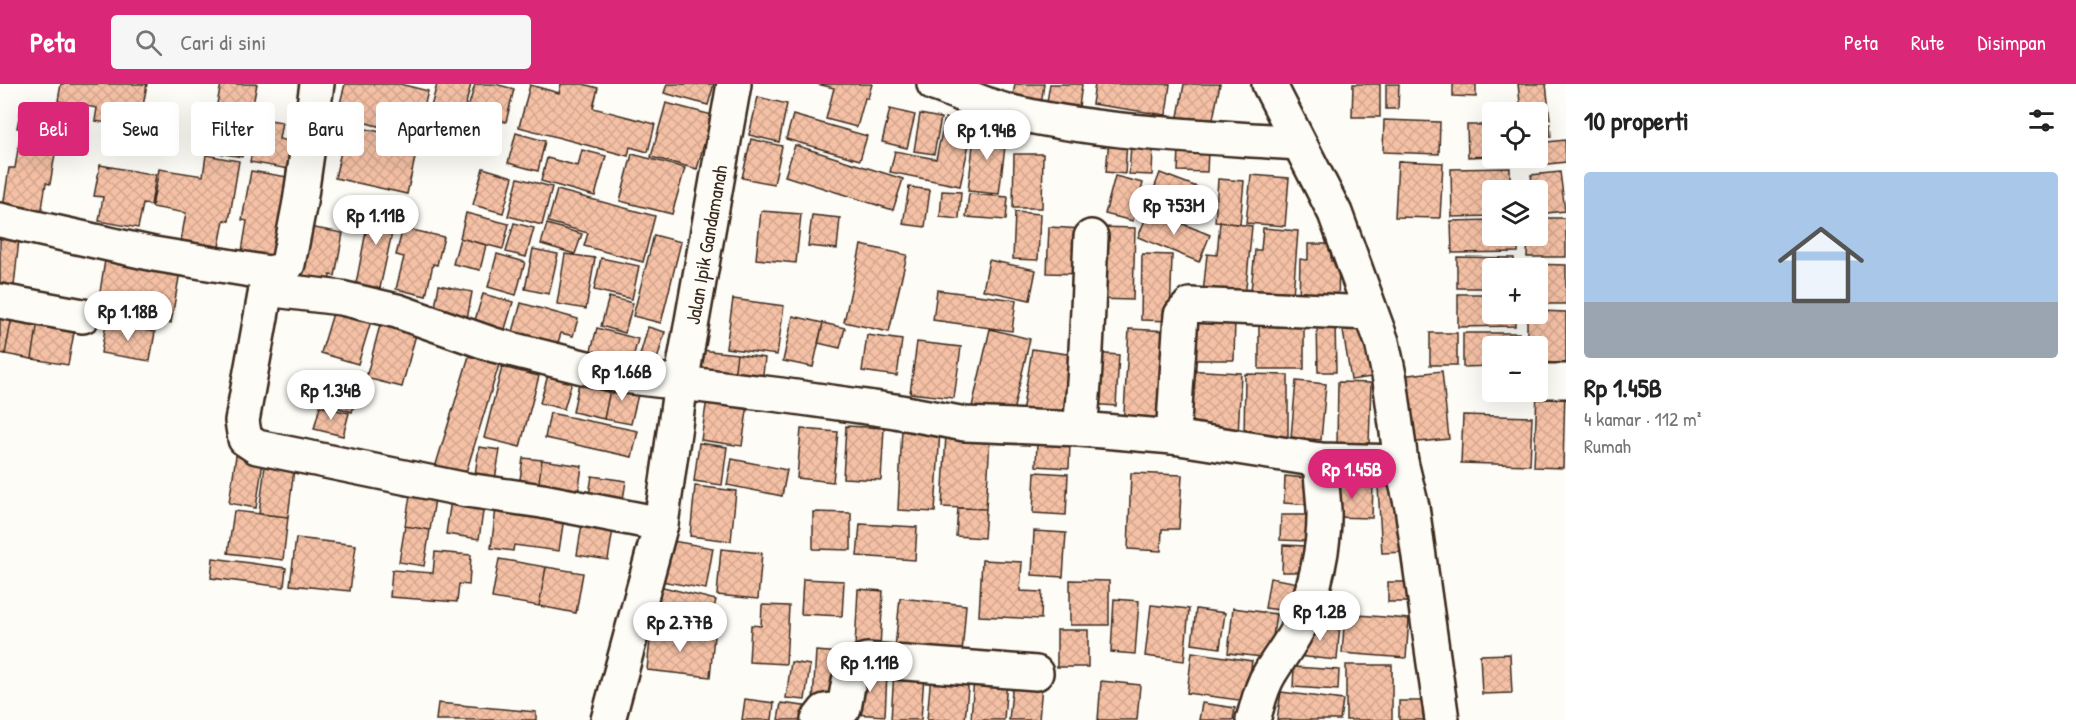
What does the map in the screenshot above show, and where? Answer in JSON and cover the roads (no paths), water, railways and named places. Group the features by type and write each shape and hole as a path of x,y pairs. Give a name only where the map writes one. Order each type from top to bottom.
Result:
{"street":[{"name":"Jalan Ipik Gandamanah","path":"608,720 661,524 681,382 734,84"},
{"path":"934,84 1006,110 1064,121 1162,133 1298,143"},
{"path":"1269,84 1335,213 1370,313 1376,323 1386,361 1401,462 1412,507 1442,720"},
{"path":"312,85 300,202 288,264 267,281 243,410 245,439 257,447 467,490 542,501 661,524"},
{"path":"0,220 397,311 494,345 604,372 650,380 681,382 895,411 965,424 1080,429 1173,437 1320,460 1401,462"},
{"path":"1080,429 1086,378 1085,354 1091,237"},
{"path":"0,301 83,316"},
{"path":"1173,437 1181,315 1190,305 1370,313"},
{"path":"1548,381 1566,381"},
{"path":"1253,720 1270,673 1286,651 1301,622 1316,574 1323,537 1324,512 1320,460"},
{"path":"818,720 825,711 844,708 856,664 867,660 1036,673"}]}
